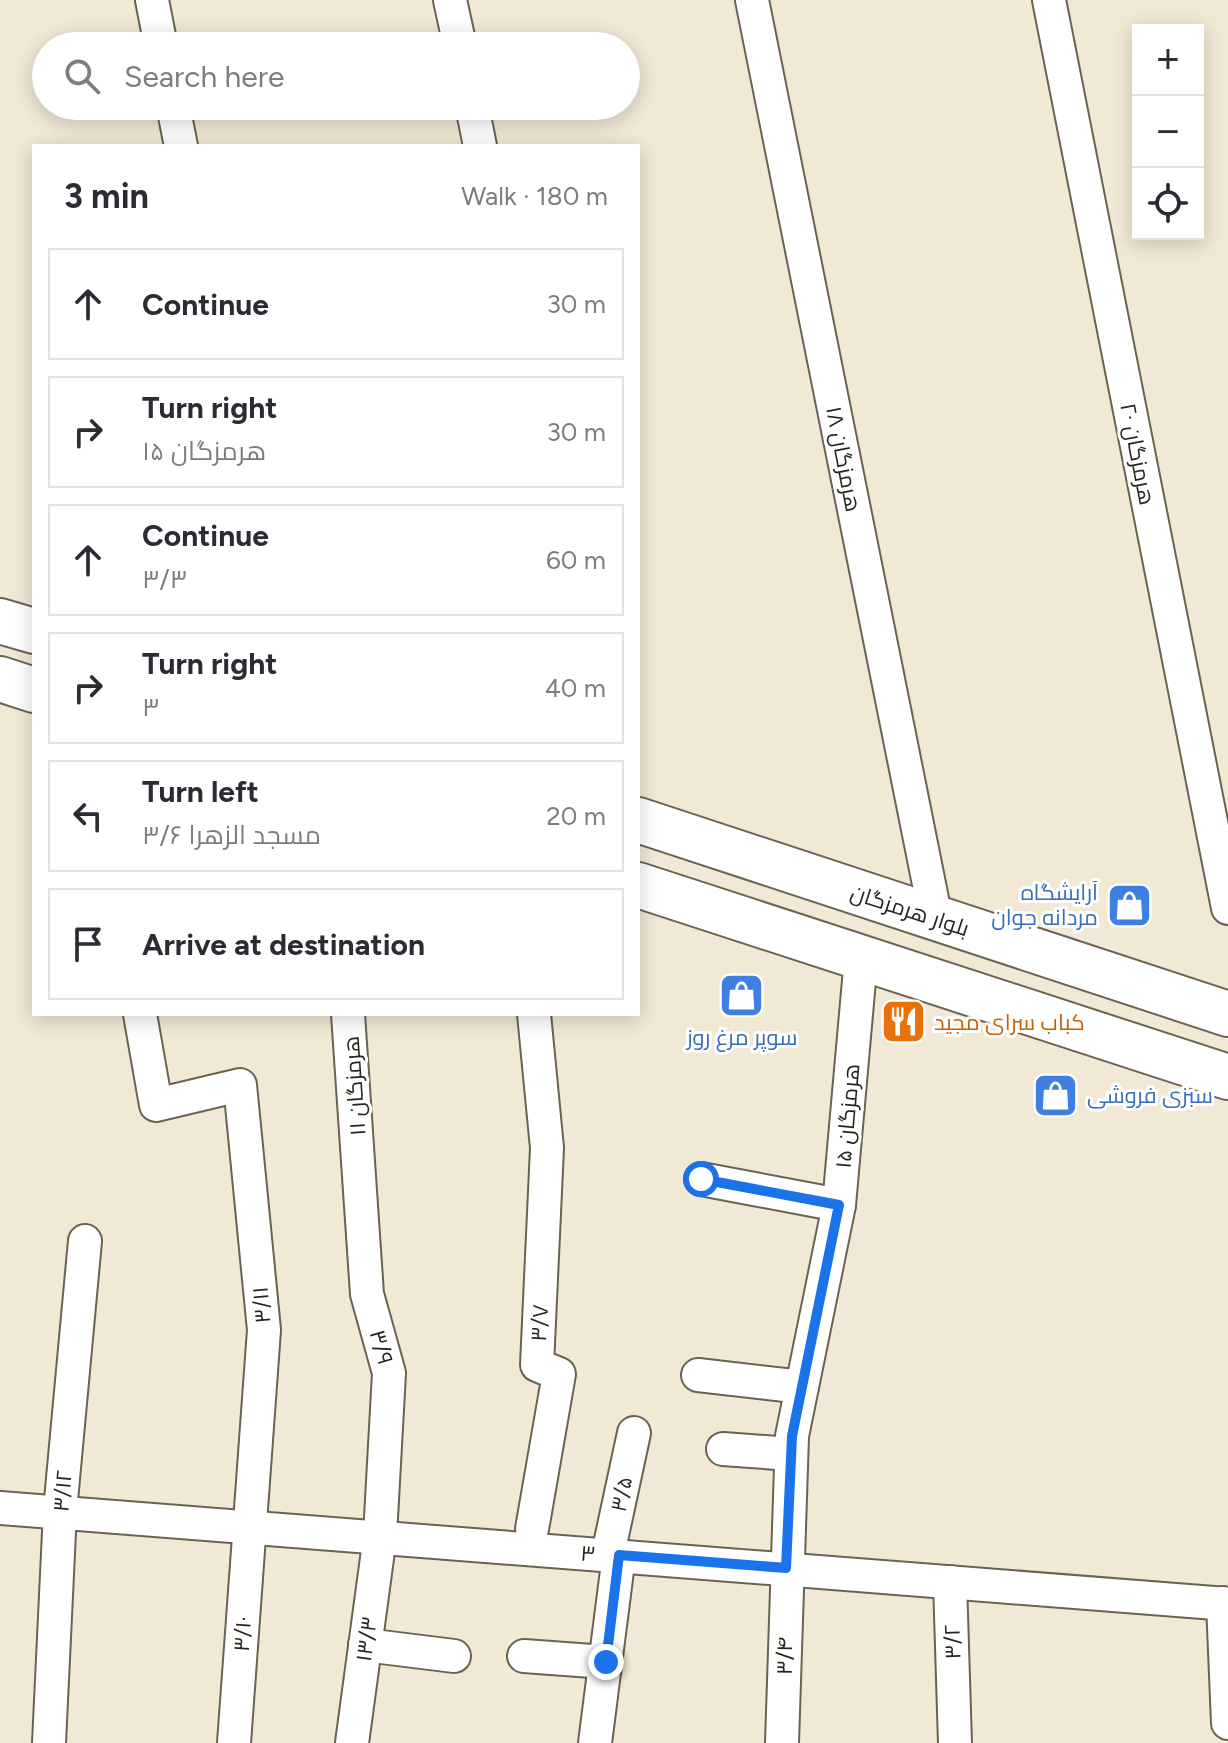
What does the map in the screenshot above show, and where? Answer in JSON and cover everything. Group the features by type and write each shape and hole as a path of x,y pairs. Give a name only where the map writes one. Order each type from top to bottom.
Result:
{"street":[{"path":"152,0 158,32"},
{"path":"450,0 457,32"},
{"name":"هرمزگان ۱۸","path":"752,0 936,919"},
{"name":"هرمزگان ۲۰","path":"1049,0 1228,908"},
{"path":"176,120 181,144"},
{"path":"475,120 480,144"},
{"path":"0,621 32,630"},
{"path":"0,679 32,689"},
{"name":"بلوار هرمزگان","path":"640,821 1228,1014"},
{"path":"640,886 1228,1077"},
{"name":"هرمزگان ۱۵","path":"791,1454 792,1436 839,1205 861,958"},
{"name":"۳/۱۱","path":"140,1016 156,1105 240,1085 264,1330 250,1525"},
{"name":"هرمزگان ۱۱","path":"348,1016 358,1159"},
{"name":"۳/۷","path":"532,1529 559,1374 537,1365 547,1148 534,1016"},
{"name":"۳/۹","path":"358,1159 367,1294 389,1373 380,1536"},
{"path":"701,1179 839,1205"},
{"name":"۳/۱۲","path":"49,1743 60,1511 85,1241"},
{"path":"698,1375 802,1387"},
{"name":"۳/۵","path":"595,1743 606,1662 614,1554 634,1433"},
{"path":"723,1449 791,1454"},
{"name":"۳/۴","path":"782,1743 791,1454"},
{"name":"۳","path":"0,1508 250,1525 1226,1604"},
{"name":"۳/۱۰","path":"234,1743 250,1525"},
{"name":"۱۳/۳","path":"352,1743 380,1536"},
{"name":"۳/۲","path":"950,1582 955,1743"},
{"path":"1226,1604 1228,1723"},
{"path":"365,1645 454,1656"},
{"path":"524,1656 606,1662"}],"place":[{"name":"آرایشگاه مردانه جوان","path":"1129,905"},
{"name":"سوپر مرغ روز","path":"742,996"},
{"name":"کباب سرای مجید","path":"903,1022"},
{"name":"سبزی فروشی","path":"1056,1095"}],"route":[{"path":"606,1662 619,1555 786,1568 792,1436 839,1205 701,1179"}]}
